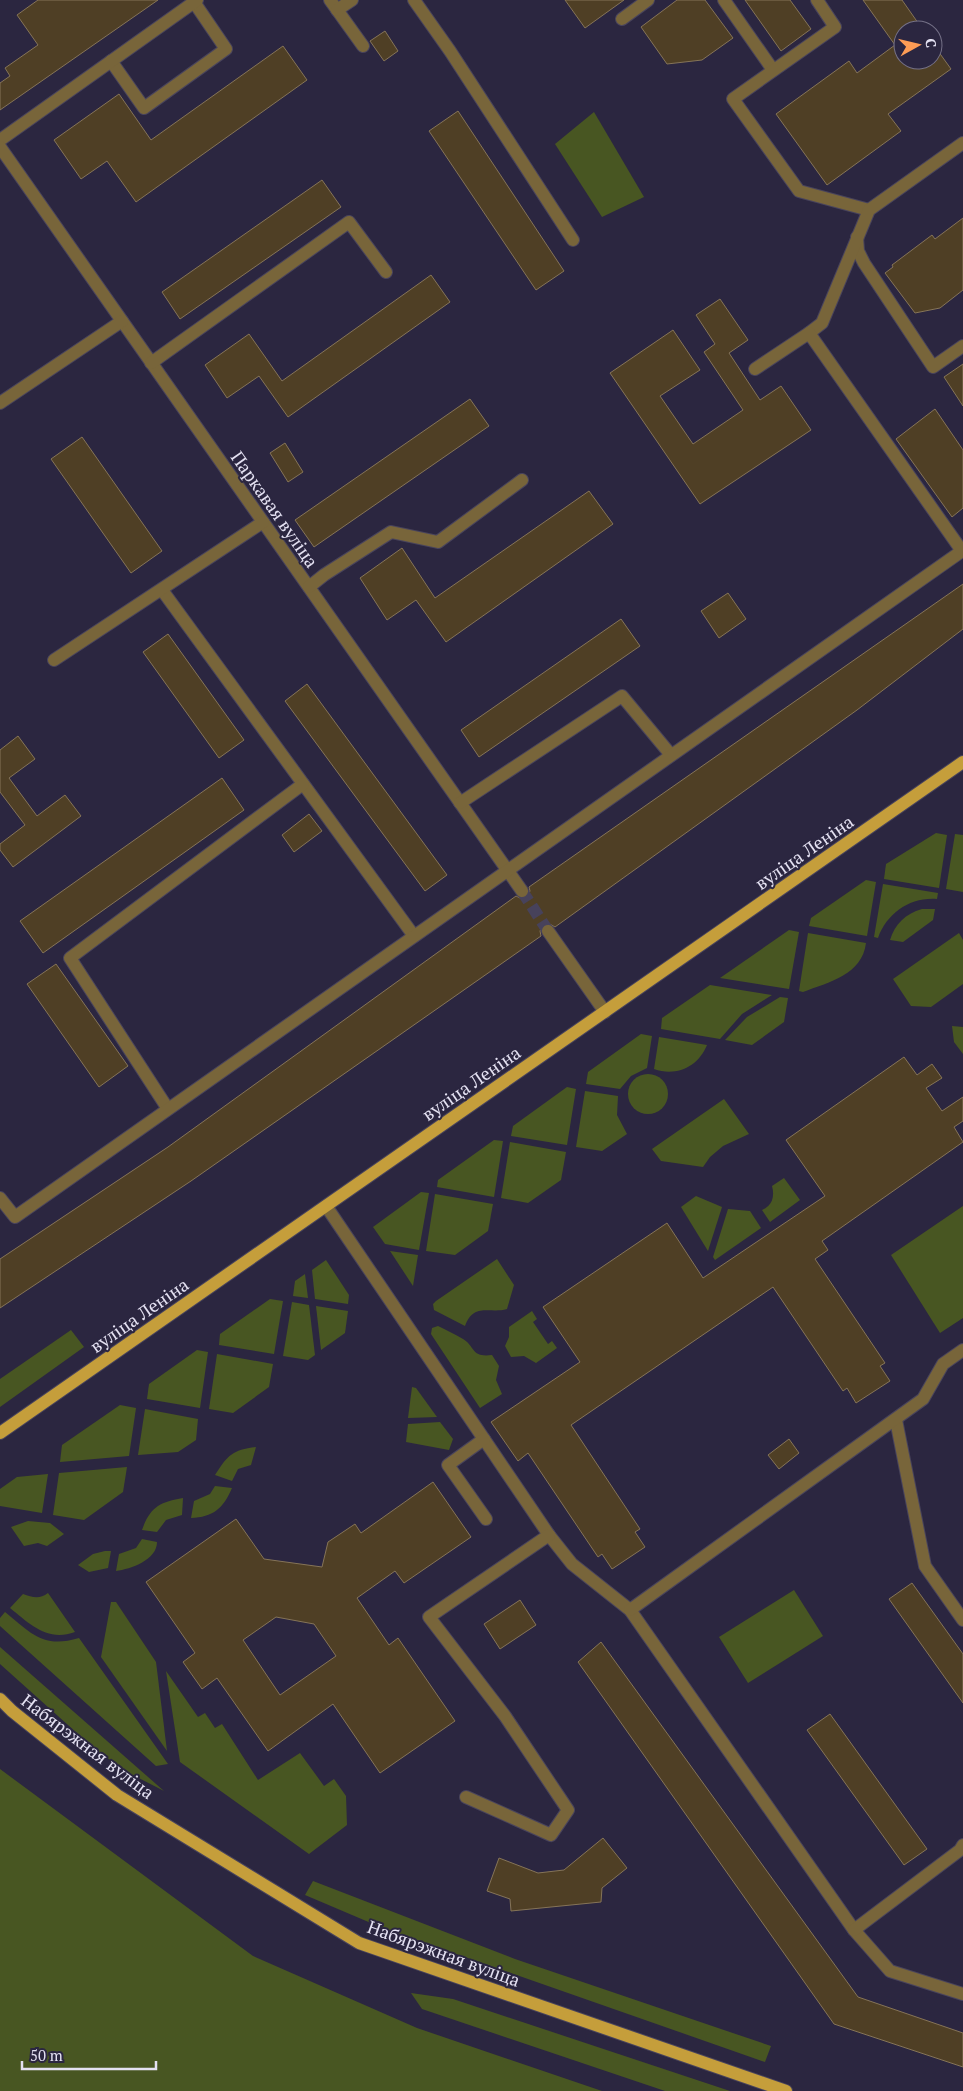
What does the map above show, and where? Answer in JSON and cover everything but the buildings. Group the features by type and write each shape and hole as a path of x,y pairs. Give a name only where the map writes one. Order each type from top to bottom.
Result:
{"main road":[{"name":"вуліца Леніна","path":"0,1433 963,762"},
{"name":"Набярэжная вуліца","path":"0,1699 12,1711 117,1795 359,1943 786,2091"}],"street":[{"path":"352,0 333,5 363,46"},
{"path":"414,0 450,51 573,240"},
{"path":"622,19 648,0"},
{"path":"724,0 773,70"},
{"path":"817,0 835,27 733,98 798,191 869,210"},
{"path":"0,140 110,61 195,1 226,49 144,108 110,61"},
{"path":"756,369 822,323 869,210 963,143"},
{"name":"Паркавая вуліца","path":"0,147 522,891"},
{"path":"152,363 349,222 386,272"},
{"path":"857,237 858,251 864,263 933,367 963,346"},
{"path":"0,403 122,321"},
{"path":"0,1198 14,1217 962,551 808,333"},
{"path":"309,588 324,575 391,532 438,542 522,480"},
{"path":"54,660 263,522"},
{"path":"162,590 414,936"},
{"path":"460,803 622,696 671,755"},
{"path":"168,1109 70,958 303,784"},
{"path":"548,931 605,1012"},
{"path":"326,1206 549,1535 572,1564 630,1610 854,1930 890,1971 963,1994"},
{"path":"630,1610 923,1399 943,1364 963,1350"},
{"path":"896,1420 925,1566 963,1620"},
{"path":"484,1439 448,1465 486,1519"},
{"path":"466,1797 551,1835 568,1810 505,1716 429,1617 549,1535"},
{"path":"854,1930 960,1850 963,1845"}],"green space":[{"path":"594,112 644,197 602,217 555,144"},
{"path":"936,833 947,835 939,888 884,879 886,864"},
{"path":"955,834 963,835 963,892 946,889"},
{"path":"866,880 876,882 867,936 809,926 811,918"},
{"path":"883,884 938,893 937,899 918,901 901,908 887,921 878,938 874,937"},
{"path":"922,909 935,909 933,920 903,942 890,940 902,920"},
{"path":"789,930 799,932 789,989 720,978"},
{"path":"808,933 866,943 858,963 851,970 833,981 803,992 799,991"},
{"path":"959,933 963,940 963,984 931,1007 911,1006 893,979"},
{"path":"710,985 772,995 742,1014 720,1039 661,1029 662,1018"},
{"path":"780,997 788,998 784,1022 752,1045 725,1040 747,1017"},
{"path":"952,1026 963,1027 963,1054 954,1042"},
{"path":"641,1034 652,1036 647,1068 631,1076 620,1089 586,1084 588,1072"},
{"path":"659,1037 707,1045 703,1053 692,1064 678,1071 662,1071 654,1069"},
{"path":"644,1074 652,1074 659,1077 665,1083 668,1094 665,1105 659,1111 652,1114 644,1114 637,1111 631,1105 628,1098 628,1090 631,1083 637,1077"},
{"path":"567,1087 576,1089 567,1145 511,1136 513,1126"},
{"path":"585,1091 618,1096 617,1115 627,1134 602,1151 576,1147"},
{"path":"724,1099 749,1134 723,1146 710,1157 703,1167 661,1161 652,1149"},
{"path":"494,1140 503,1141 494,1197 437,1187 438,1180"},
{"path":"510,1142 566,1152 561,1180 528,1203 501,1198"},
{"path":"784,1178 800,1200 770,1222 762,1210 772,1201 772,1186"},
{"path":"421,1192 429,1193 419,1250 385,1244 373,1227"},
{"path":"435,1194 493,1204 488,1231 455,1255 426,1251"},
{"path":"696,1196 722,1207 708,1251 681,1207"},
{"path":"963,1206 963,1318 940,1333 891,1255"},
{"path":"728,1209 750,1211 761,1228 715,1260 713,1257"},
{"path":"390,1251 418,1255 413,1286"},
{"path":"497,1259 514,1285 507,1309 478,1311 473,1314 465,1326 434,1310 433,1304 436,1301"},
{"path":"326,1260 349,1295 348,1304 315,1299 312,1270"},
{"path":"305,1274 308,1298 293,1296 295,1281"},
{"path":"270,1299 283,1301 274,1354 219,1345 220,1334"},
{"path":"292,1302 309,1305 315,1355 308,1360 283,1356"},
{"path":"316,1306 348,1311 345,1333 321,1350"},
{"path":"532,1311 537,1319 533,1322 548,1344 552,1341 557,1348 536,1363 524,1356 511,1357 505,1346 509,1337 509,1327"},
{"path":"438,1326 463,1339 480,1355 492,1355 499,1366 496,1380 502,1394 480,1408 431,1334 432,1328"},
{"path":"71,1330 84,1347 0,1407 0,1379"},
{"path":"197,1350 208,1352 200,1408 147,1399 149,1384"},
{"path":"217,1354 273,1364 269,1387 233,1413 209,1409"},
{"path":"412,1387 416,1388 437,1417 408,1418"},
{"path":"120,1405 136,1408 129,1456 60,1462 62,1445"},
{"path":"145,1409 198,1419 196,1440 178,1452 138,1455"},
{"path":"440,1422 453,1439 449,1450 406,1442 408,1424"},
{"path":"256,1447 251,1465 238,1469 232,1481 215,1475 231,1455 241,1450"},
{"path":"127,1467 123,1492 84,1520 53,1515 59,1473"},
{"path":"48,1474 42,1513 0,1506 0,1489 17,1477"},
{"path":"215,1486 232,1488 221,1506 211,1514 191,1518 194,1501 210,1494"},
{"path":"183,1498 182,1515 166,1520 157,1532 142,1530 152,1511 157,1507 168,1501"},
{"path":"28,1521 50,1523 64,1534 47,1546 38,1543 24,1546 11,1527"},
{"path":"142,1539 157,1542 153,1554 136,1566 116,1571 119,1554 136,1548"},
{"path":"111,1551 108,1568 89,1572 78,1565 93,1554"},
{"path":"794,1590 823,1636 748,1683 719,1637"},
{"path":"48,1593 75,1632 56,1635 47,1633 32,1625 10,1608 23,1594 39,1597"},
{"path":"111,1602 116,1602 156,1662 167,1751 101,1657"},
{"path":"5,1612 38,1637 56,1642 79,1638 168,1764 156,1766 0,1626 0,1618"},
{"path":"0,1647 164,1791 131,1774 97,1751 0,1664"},
{"path":"166,1671 198,1717 205,1713 215,1728 222,1724 258,1780 300,1753 324,1786 334,1779 346,1796 347,1825 309,1854 180,1762"},
{"path":"0,1769 253,1956 417,2028 602,2091 0,2091"},
{"path":"313,1881 515,1959 771,2046 765,2062 385,1929 305,1895"},
{"path":"411,1993 453,1999 730,2091 665,2091 422,2009"}],"tunnel":[{"path":"522,891 548,931"}]}
